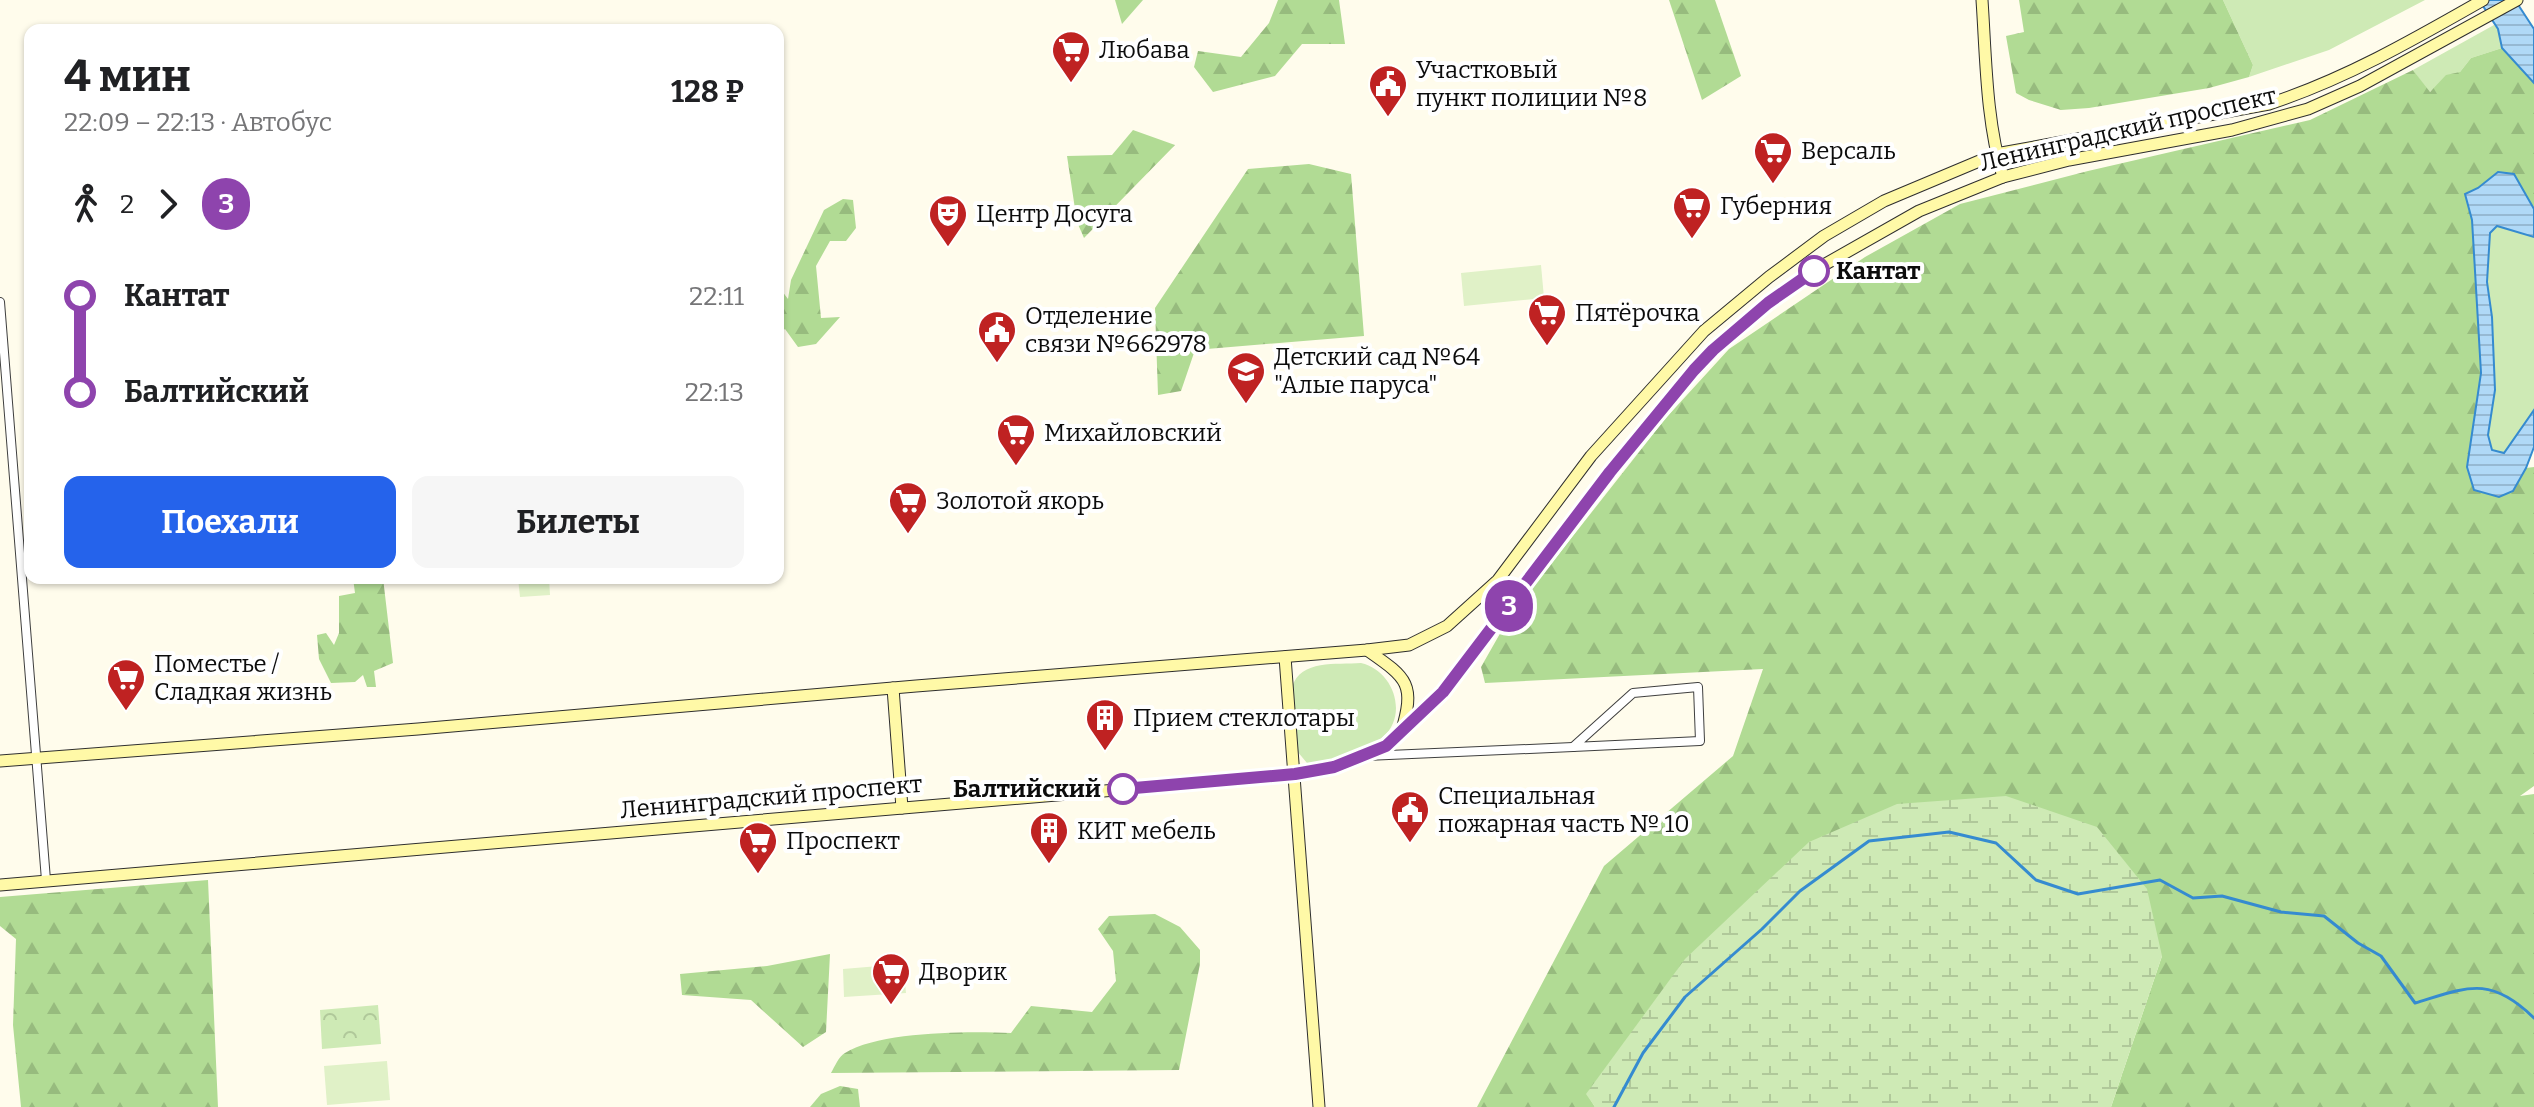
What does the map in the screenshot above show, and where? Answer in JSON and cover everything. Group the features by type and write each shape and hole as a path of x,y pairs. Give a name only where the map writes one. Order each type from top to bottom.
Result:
{"main road":[{"path":"1982,0 1996,154 2003,177"},
{"name":"Ленинградский проспект","path":"0,761 418,729 1409,645 1447,626 1498,580 1591,456 1704,331 1824,236 1884,201 1996,154 2269,104 2304,93 2351,73 2483,0"},
{"name":"Ленинградский проспект","path":"0,885 1295,774 1334,767 1386,746 1443,692 1610,472 1713,350 1779,294 1849,249 1919,211 2003,177 2069,160 2232,130 2308,109 2360,86 2517,0"},
{"path":"1367,650 1397,671 1405,684 1410,700 1401,734"},
{"path":"1285,657 1319,1107"},
{"path":"893,688 902,808"}],"street":[{"path":"0,302 46,880"},
{"path":"1365,756 1573,747 1700,741 1698,687 1633,693 1573,747"}],"green space":[{"path":"1115,0 1143,0 1122,24"},
{"path":"1278,0 1339,0 1345,44 1302,44 1275,76 1213,92 1194,67 1198,51 1241,57 1269,23"},
{"path":"1669,0 1715,0 1741,76 1702,100"},
{"path":"2019,0 2223,0 2253,65 2249,77 2209,88 2061,110 2016,93 2006,36 2024,32"},
{"path":"2223,0 2425,0 2329,50 2249,77 2253,65"},
{"path":"2494,25 2498,29 2502,48 2471,58 2460,72 2429,92 2413,70"},
{"path":"2502,48 2534,83 2534,209 2498,172 2465,195 2472,220 2481,373 2467,467 2513,491 2526,468 2534,467 2534,786 2520,796 2534,794 2534,1107 2111,1107 2162,956 1619,1051 1587,1094 1595,1107 1477,1107 1604,866 1733,756 1763,669 1485,683 1481,667 1510,616 1665,419 1729,349 1865,257 1960,204 2310,120 2413,70 2430,92 2446,75 2460,72 2471,58"},
{"path":"1133,130 1175,145 1084,238 1077,222 1067,156 1112,155"},
{"path":"1309,164 1351,174 1364,336 1195,350 1181,391 1158,395 1155,308 1248,169"},
{"path":"843,199 853,200 856,228 846,241 830,241 816,266 821,318 840,317 816,344 798,347 784,330 784,294 788,299 791,280 824,210"},
{"path":"2497,226 2534,237 2534,410 2504,454 2492,450 2488,435 2495,390 2492,317 2487,282 2490,233"},
{"path":"1541,265 1544,298 1464,306 1461,273"},
{"path":"354,584 384,584 393,663 374,671 376,687 367,687 363,675 355,682 331,683 319,659 317,635 326,633 334,645 339,633 339,596 355,593"},
{"path":"519,584 549,584 550,595 520,597"},
{"path":"1361,663 1382,674 1389,683 1396,705 1391,728 1378,741 1362,750 1322,762 1307,763 1297,751 1292,687 1303,672 1311,668"},
{"path":"2006,796 2097,827 2147,889 2162,956 2111,1107 1595,1107 1586,1094 1685,959 1809,842 1897,804"},
{"path":"208,880 218,1107 21,1107 13,1025 16,939 0,926 0,897"},
{"path":"1155,914 1180,927 1200,950 1200,964 1179,1070 831,1073 843,1054 880,1040 950,1033 1011,1033 1031,1006 1092,1012 1116,981 1113,951 1098,929 1109,916"},
{"path":"830,954 826,1032 803,1047 751,1000 682,995 680,974 767,966"},
{"path":"903,964 906,993 844,997 843,969"},
{"path":"378,1005 381,1044 322,1049 320,1010"},
{"path":"387,1061 390,1100 327,1105 324,1066"},
{"path":"840,1086 858,1089 860,1107 810,1107 821,1094"}],"water":[{"path":"2479,0 2515,0 2534,29 2534,83 2502,48 2498,29"},
{"path":"2498,172 2514,174 2534,209 2534,237 2497,226 2490,233 2487,282 2492,317 2495,390 2488,435 2492,450 2504,453 2534,410 2534,447 2526,468 2513,491 2499,497 2474,490 2467,467 2481,373 2472,220 2465,194"}],"waterway":[{"path":"1614,1107 1643,1053 1685,997 1800,891 1869,841 1949,832 1996,843 2036,880 2078,894 2160,880 2193,898 2222,896 2281,912 2324,916 2358,943 2381,956 2415,1003 2478,988 2504,995 2534,1018"}],"bus line":[{"name":"3","path":"1123,789 1295,774 1334,767 1386,746 1443,692 1610,472 1694,370 1768,303 1814,271"}],"place":[{"name":"Любава","path":"1071,84"},
{"name":"Участковый пункт полиции №8","path":"1388,118"},
{"name":"Версаль","path":"1773,185"},
{"name":"Губерния","path":"1692,240"},
{"name":"Центр Досуга","path":"948,248"},
{"name":"Кантат","path":"1814,271"},
{"name":"Пятёрочка","path":"1547,347"},
{"name":"Отделение связи №662978","path":"997,364"},
{"name":"Детский сад №64 \"Алые паруса\"","path":"1246,405"},
{"name":"Михайловский","path":"1016,467"},
{"name":"Золотой якорь","path":"908,535"},
{"name":"Поместье / Сладкая жизнь","path":"126,712"},
{"name":"Прием стеклотары","path":"1105,752"},
{"name":"Балтийский","path":"1123,789"},
{"name":"Специальная пожарная часть № 10","path":"1410,844"},
{"name":"КИТ мебель","path":"1049,865"},
{"name":"Проспект","path":"758,875"},
{"name":"Дворик","path":"891,1006"}]}
